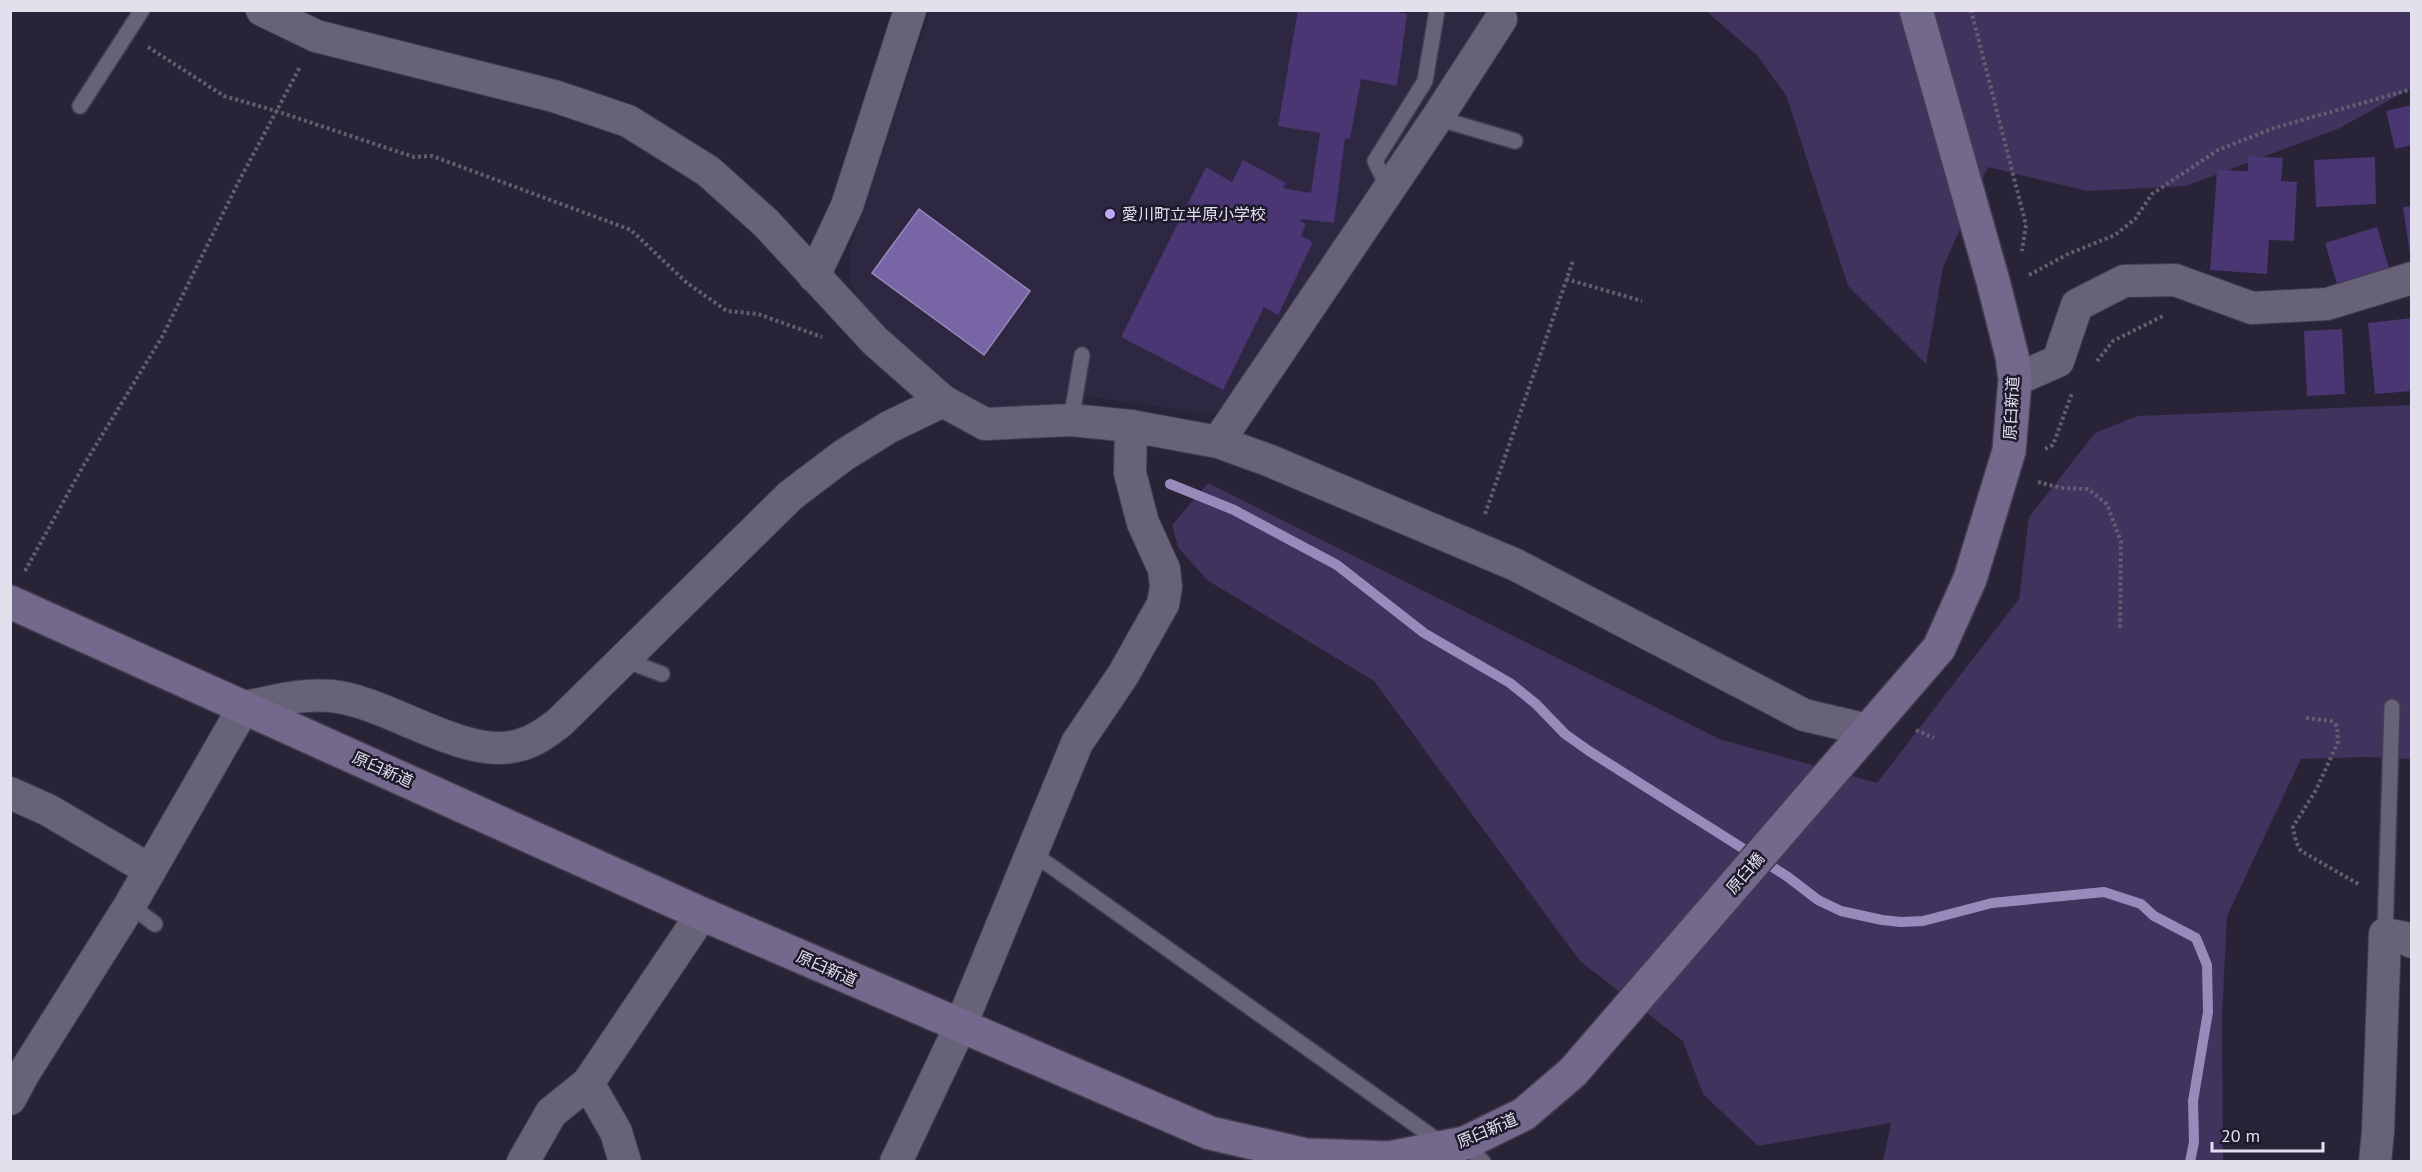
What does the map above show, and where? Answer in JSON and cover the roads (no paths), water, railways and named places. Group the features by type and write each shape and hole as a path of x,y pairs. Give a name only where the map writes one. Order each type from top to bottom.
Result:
{"street":[{"path":"262,10 316,36 554,96 628,121 708,171 766,223 875,341 943,401 985,424 1071,420 1131,426 1218,442 1268,460 1474,545 1804,715 1864,736"},
{"path":"814,276 847,206 910,10"},
{"name":"原臼新道","path":"1864,736 1940,648 1970,579 2006,461 2014,380 2012,356 1995,286 1916,10"},
{"path":"1218,442 1389,190 1501,18"},
{"path":"2014,380 2058,361 2077,305 2124,281 2175,280 2252,308 2327,304 2412,278"},
{"path":"15,1082 130,905 244,707 308,696 331,696 357,701 466,743 493,749 510,747 541,736 560,723 791,495 844,455 889,427 943,401"},
{"path":"896,1161 960,1027 1077,743 1123,675 1163,604 1166,587 1164,570 1143,523 1131,473 1131,426"},
{"name":"原臼新道","path":"16,590 244,707 702,914 1210,1133 1305,1155 1389,1158 1465,1150 1524,1114 1573,1072 1630,1005"},
{"name":"原臼橋","path":"1630,1005 1864,736"},
{"path":"10,793 48,810 150,870"},
{"path":"523,1161 551,1113 588,1083 702,914"},
{"path":"2375,1161 2398,938"},
{"path":"588,1083 616,1132 625,1161"}],"lane":[{"path":"80,106 142,10"},
{"path":"1389,190 1376,161 1425,81 1437,10"},
{"path":"1437,118 1515,141"},
{"path":"1071,420 1082,355"},
{"path":"625,660 662,674"},
{"path":"2392,707 2386,902 2398,938"},
{"path":"1031,852 1465,1150"},
{"path":"130,905 155,924"}],"waterway":[{"path":"1170,484 1234,510 1337,565 1424,633 1510,683 1536,704 1565,734 1589,751 1788,877 1818,900 1841,911 1882,920 1923,921 1992,903 2104,892 2141,904 2154,916 2196,938 2207,965 2208,1012 2193,1101 2194,1142 2190,1162"}],"place":[{"name":"愛川町立半原小学校","path":"1110,214"}]}
